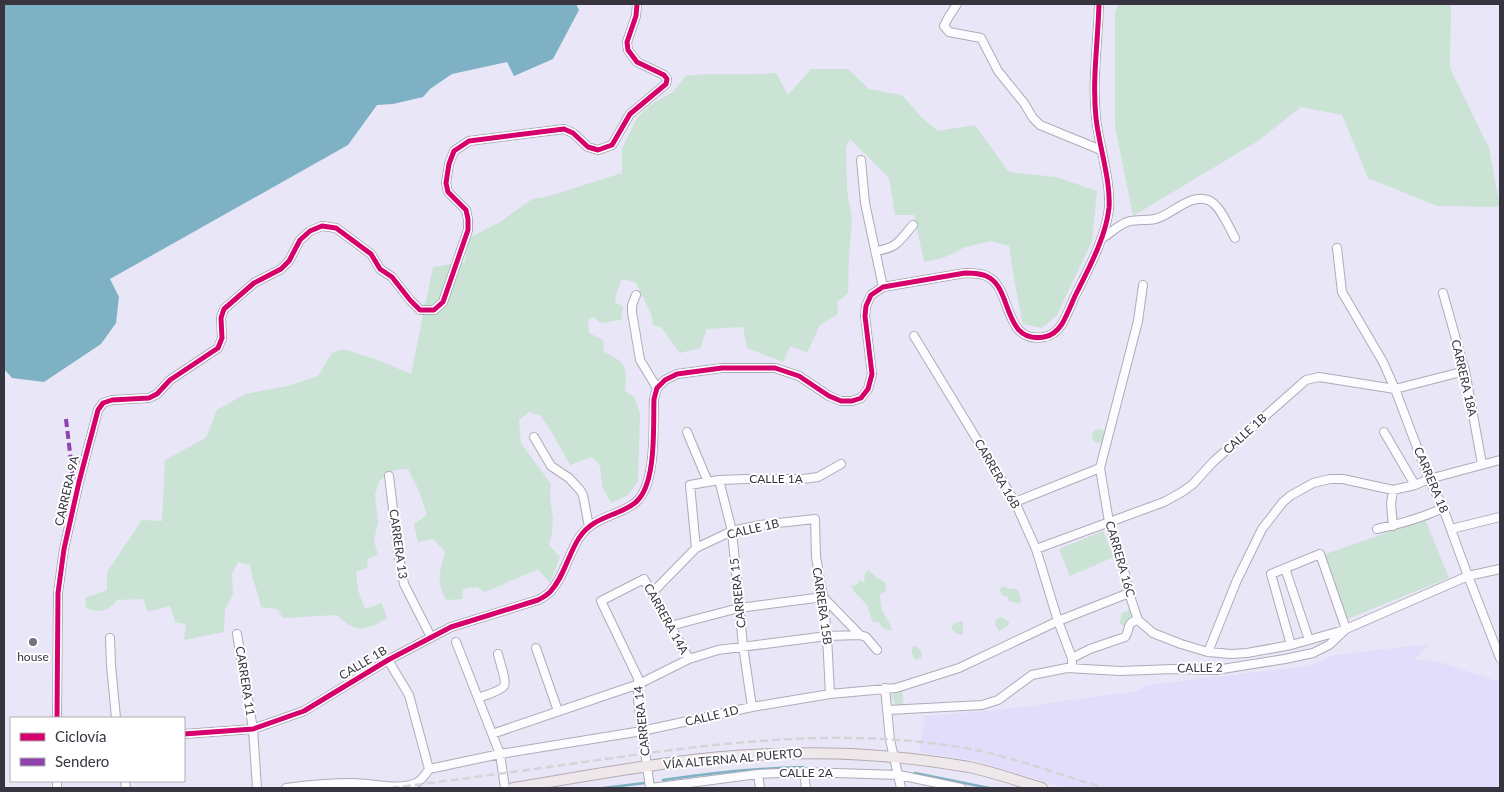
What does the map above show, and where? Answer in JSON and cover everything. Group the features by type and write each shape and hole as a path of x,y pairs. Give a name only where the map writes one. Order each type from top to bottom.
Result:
{"main road":[{"name":"VÍA ALTERNA AL PUERTO","path":"513,788 647,766 774,754 831,753 897,767 971,768 1042,788"}],"street":[{"name":"CARRERA 9A","path":"57,717 58,593 64,549 98,410 103,403 112,400 149,398 157,394 170,380 218,348 222,338 220,318 224,309 254,283 281,269 289,261 300,240 310,231 322,226 336,228 371,254 380,269 392,277 420,310 434,310 443,302 468,230 466,210 448,192 446,183 449,164 454,151 469,141 564,129 573,133 588,147 598,150 612,145 630,114 666,84 667,79 664,75 638,62 628,50 627,42 636,16 637,4"},
{"path":"957,4 944,26 946,30 981,38 998,71 1040,125 1101,150"},
{"path":"534,438 550,466 569,478 580,490 586,507 589,526 637,502 646,489 651,466 654,399 657,388 665,380 677,374 722,368 775,368 799,376 829,396 841,401 852,401 861,398 868,389 872,374 864,316 871,295 883,287 965,273 978,273 990,278 998,285 1010,316 1020,331 1029,336 1045,337 1055,332 1062,324 1085,277 1106,226 1109,207 1108,187 1096,117 1095,87 1099,4"},
{"path":"861,160 865,203 883,287"},
{"path":"1101,239 1120,225 1129,221 1155,219 1195,199 1208,200 1216,205 1235,238"},
{"path":"875,251 895,246 913,225"},
{"name":"CARRERA 18","path":"1337,248 1342,292 1382,362 1395,389 1429,479 1452,530 1500,658"},
{"name":"CARRERA 16C","path":"1138,620 1109,522 1100,468 1138,321 1143,285"},
{"name":"CARRERA 18A","path":"1443,294 1465,371 1482,464"},
{"path":"636,295 632,305 632,312 640,360 657,388"},
{"name":"CARRERA 16B","path":"914,336 1015,502 1036,549 1058,622 1072,658"},
{"name":"CALLE 1B","path":"1036,549 1164,502 1182,492 1306,380 1318,377 1395,389 1465,371"},
{"path":"687,432 708,482"},
{"path":"1384,432 1415,484"},
{"path":"1208,652 1237,580 1262,529 1290,496 1313,483 1330,479 1343,479 1393,490 1500,460"},
{"name":"CALLE 1A","path":"696,548 690,485 719,480 803,479 818,477 841,464"},
{"path":"1015,502 1100,468"},
{"name":"CARRERA 13","path":"389,476 404,584 431,637"},
{"name":"CARRERA 15","path":"719,480 732,532 743,646 752,707"},
{"path":"1393,490 1391,504 1393,526"},
{"path":"1377,529 1426,516 1443,508"},
{"path":"1452,530 1500,517"},
{"name":"CALLE 1B","path":"652,593 696,548 732,532 760,525 815,518"},
{"name":"CARRERA 15B","path":"815,518 816,557 823,596 830,694"},
{"name":"CALLE 1B","path":"185,734 253,729 304,711 388,660 451,627 538,600 550,593 558,582 578,539 589,526"},
{"path":"1072,668 1072,658 1090,649 1125,637 1130,624 1138,620 1153,633 1180,644 1208,652 1231,654 1291,645 1346,629 1320,554 1271,574 1291,645"},
{"path":"1285,568 1309,640"},
{"name":"CALLE 2","path":"888,710 982,705 998,700 1032,675 1067,668 1120,671 1216,670 1312,653 1329,645 1346,629 1468,576 1500,569"},
{"name":"CARRERA 14A","path":"602,602 644,579 689,660"},
{"name":"CALLE 1D","path":"429,768 500,754 642,732 752,707 830,694 896,688 959,668 1058,622 1129,593"},
{"path":"670,626 739,608 823,596 877,650"},
{"name":"CARRERA 14","path":"602,602 638,678 638,700 650,785"},
{"name":"CARRERA 11","path":"237,634 253,729 257,788"},
{"path":"492,734 639,684 689,660 718,650 827,636 860,634"},
{"path":"110,638 116,717"},
{"path":"456,642 500,754 505,788"},
{"path":"536,648 558,711"},
{"path":"478,698 500,690 504,686 505,681 498,654"},
{"path":"286,788 354,783 402,785 416,783 424,776 429,768 409,695 388,660"},
{"path":"885,688 890,740 901,788"},
{"name":"CALLE 2A","path":"650,785 758,774 897,767 961,788"},
{"path":"804,772 806,788"},
{"path":"758,774 760,788"},
{"path":"715,779 716,788"}],"shaded area":[{"path":"1429,644 1414,660 1436,661 1500,682 1500,788 1066,788 978,761 919,752 925,716 997,710 1138,691 1146,685 1308,666 1335,655"}],"green space":[{"path":"1119,4 1451,4 1450,68 1489,148 1500,207 1437,206 1368,178 1342,115 1301,107 1258,141 1133,216 1115,126 1115,12"},
{"path":"811,69 848,69 869,89 902,95 922,118 938,131 975,125 1009,172 1056,177 1097,191 1092,241 1057,315 1042,328 1023,324 1009,246 990,241 963,248 943,258 924,262 914,215 895,215 889,178 850,139 846,147 847,190 852,220 848,293 837,302 838,314 820,325 807,353 790,346 783,362 747,348 743,327 707,329 700,348 680,353 661,327 653,325 651,313 635,282 622,279 615,302 623,307 621,320 601,323 593,317 588,320 589,333 603,340 604,352 617,359 624,367 626,376 625,391 634,397 640,413 638,481 628,495 611,503 602,486 600,466 592,457 570,465 541,416 529,412 519,420 521,443 551,484 550,496 553,519 549,545 560,557 550,583 538,569 485,592 477,587 463,589 462,599 447,600 440,583 440,571 445,552 433,539 418,542 414,524 427,515 419,491 408,469 394,470 379,481 375,495 378,522 374,541 378,555 368,559 367,568 356,572 358,590 365,609 382,603 387,619 379,623 366,628 355,628 337,615 283,618 277,609 261,607 250,565 238,562 232,574 233,594 225,610 224,632 184,640 186,624 175,622 170,606 148,612 143,599 117,600 110,607 103,610 95,611 86,608 85,598 107,590 107,572 142,520 162,521 165,460 206,438 217,410 245,394 288,386 318,376 332,353 343,349 375,359 411,374 433,267 465,262 467,239 500,222 532,199 546,197 622,173 622,148 637,118 650,105 673,92 686,76 776,73 788,95"},
{"path":"1099,429 1104,431 1106,436 1104,441 1099,443 1094,441 1092,436 1094,431"},
{"path":"1425,519 1449,578 1347,619 1323,555"},
{"path":"1103,531 1114,557 1070,576 1059,549"},
{"path":"869,570 885,582 886,592 881,593 880,596 882,610 893,630 884,629 879,622 873,622 867,606 851,586 857,585 860,580 864,583 865,573"},
{"path":"1003,586 1009,589 1017,589 1021,601 1019,604 1009,601 1007,596 1003,596 999,591"},
{"path":"1129,609 1132,617 1127,627 1120,624 1120,619 1123,612"},
{"path":"1002,617 1009,622 1009,625 999,631 995,622"},
{"path":"963,621 963,635 957,634 951,627 954,623"},
{"path":"916,646 922,653 921,658 915,660 912,654 912,647"},
{"path":"902,689 904,707 898,708 892,698 893,691"}],"water":[{"path":"4,4 576,4 579,10 553,59 514,76 507,62 452,74 430,89 423,97 393,104 377,105 348,145 110,279 119,297 116,323 101,344 44,382 12,378 4,369"}],"waterway":[{"path":"663,780 733,771 803,767"},
{"path":"915,773 989,788"},
{"path":"603,788 645,783"}],"railway":[{"path":"391,788 691,748 734,743 821,738 865,738 908,741 971,749 1010,758 1104,788"}],"marked path":[{"path":"66,419 73,478"}],"cycle path":[{"path":"57,717 58,593 64,549 98,410 103,403 112,400 149,398 157,394 170,380 218,348 222,338 221,318 224,309 254,283 281,269 289,261 300,240 310,231 322,226 336,228 371,254 380,269 392,277 420,310 434,310 443,302 468,230 466,210 448,192 446,183 449,164 454,151 469,141 564,129 573,133 588,147 598,150 612,145 630,114 666,84 667,79 664,75 637,62 628,50 627,42 636,16 637,4"},
{"path":"185,734 253,729 304,711 388,660 451,627 538,600 546,595 559,580 583,532 599,521 632,505 643,493 651,468 654,399 657,388 665,380 677,374 722,368 775,368 799,376 829,396 841,401 852,401 861,398 868,389 872,374 865,316 866,306 871,295 883,287 965,273 984,275 997,285 1015,325 1022,333 1031,337 1044,337 1054,332 1064,321 1096,253 1109,208 1107,175 1095,104 1099,4"}],"place":[{"name":"house","path":"33,642"}]}
